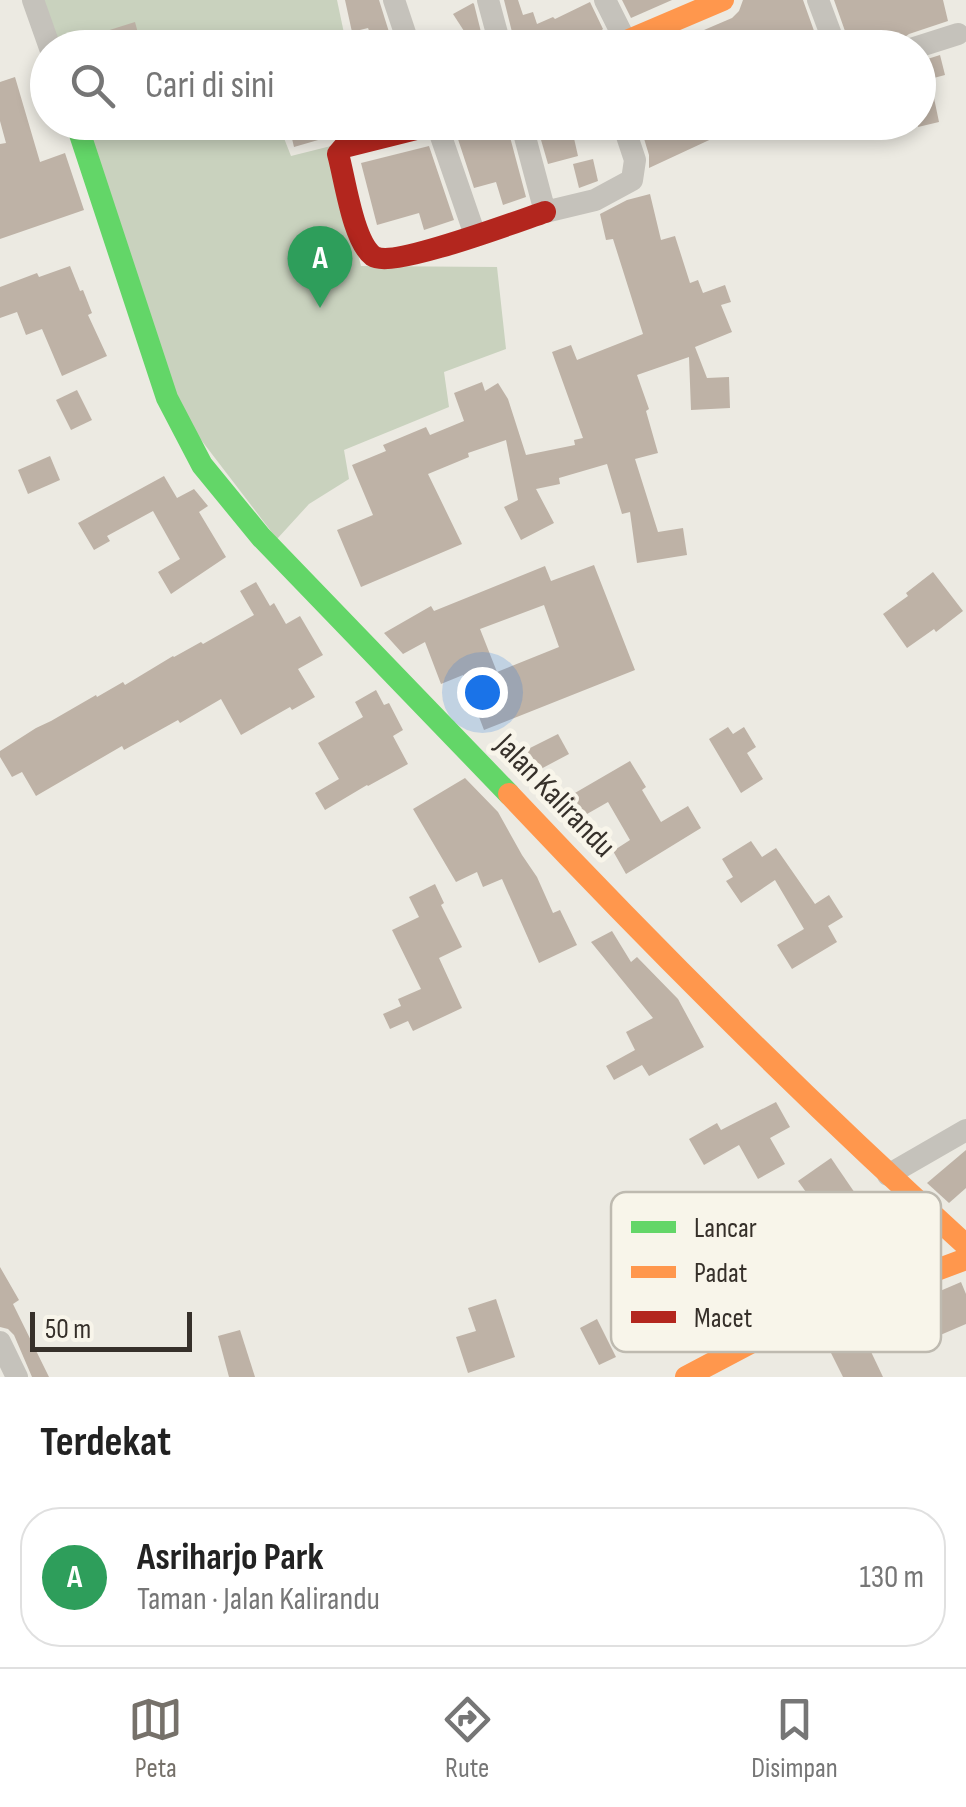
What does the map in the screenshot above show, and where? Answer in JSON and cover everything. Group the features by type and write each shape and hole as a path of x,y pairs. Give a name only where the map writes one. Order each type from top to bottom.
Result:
{"street":[{"path":"33,0 44,30"},
{"path":"488,0 496,30"},
{"path":"606,0 614,30"},
{"path":"651,30 723,0"},
{"path":"818,0 829,30"},
{"path":"402,2 407,30"},
{"path":"936,41 958,34"},
{"name":"Jalan Kalirandu","path":"82,140 167,398 207,473 271,549 650,940 906,1192"},
{"path":"373,140 340,149 338,159 360,239 372,255 391,260 595,200 632,180 633,140"},
{"path":"442,140 474,235"},
{"path":"526,140 545,212"},
{"path":"888,1175 966,1130"},
{"name":"Jalan Kalirandu","path":"941,1224 966,1246"},
{"path":"941,1268 966,1259"},
{"path":"0,1342 18,1377"},
{"path":"686,1377 733,1352"}],"green space":[{"path":"35,0 337,0 343,30 45,30"},
{"path":"82,140 285,140 291,156 331,146 361,266 497,267 506,349 444,372 449,407 344,450 349,479 309,504 277,539 169,398"}],"building":[{"path":"345,0 379,0 388,30 352,30"},
{"path":"504,0 518,0 523,15 533,12 537,24 590,2 603,29 602,30 512,30"},
{"path":"622,0 672,0 631,18"},
{"path":"743,0 803,0 814,30 704,30 739,11"},
{"path":"834,0 943,0 948,21 921,30 845,30"},
{"path":"473,3 480,30 463,30 453,14"},
{"path":"135,22 137,30 110,30"},
{"path":"940,55 945,75 936,77 936,56"},
{"path":"15,77 30,140 34,140 40,162 65,153 84,210 0,239 0,144 6,143 0,121 0,82"},
{"path":"292,140 318,140 294,147"},
{"path":"458,140 511,140 526,197 503,205 496,182 474,188"},
{"path":"541,140 574,140 578,156 548,164"},
{"path":"644,140 709,140 649,168"},
{"path":"429,146 454,220 424,230 419,213 377,225 361,163"},
{"path":"593,159 598,181 579,188 573,164"},
{"path":"650,194 661,240 675,236 690,283 698,280 703,293 725,285 731,302 721,305 732,332 695,347 707,378 729,377 730,408 691,410 689,357 637,375 658,453 635,459 658,532 683,528 687,555 637,563 630,512 622,514 607,464 559,478 560,484 536,489 554,523 521,540 504,507 518,500 506,440 468,453 469,457 428,474 462,544 361,587 337,530 373,515 352,465 386,451 383,445 426,427 430,435 464,421 454,393 482,382 485,391 498,383 508,399 526,455 575,445 574,440 583,438 552,352 571,345 577,360 643,334 613,239 606,240 600,214"},
{"path":"70,266 107,356 62,376 42,329 26,335 17,312 0,318 0,287"},
{"path":"77,390 92,420 71,430 56,400"},
{"path":"50,456 60,480 28,494 18,470"},
{"path":"164,476 177,498 194,489 208,506 199,512 226,557 171,594 158,572 180,559 153,511 107,536 110,541 94,550 78,523"},
{"path":"594,565 635,670 484,730 463,675 441,684 425,642 403,654 384,633 431,606 434,611 545,566 551,581","holes":["544,605 559,647 497,672 480,629"]},
{"path":"933,572 963,611 907,648 883,614"},
{"path":"256,582 286,624 300,616 323,655 298,669 315,697 241,735 221,699 124,750 122,746 36,796 22,772 12,777 0,751 96,695 123,682 125,685 254,615 240,591"},
{"path":"376,690 384,705 389,703 403,730 393,736 408,764 325,810 315,793 339,779 318,743 363,717 355,702"},
{"path":"728,727 733,734 744,727 756,747 747,753 763,779 741,793 709,739"},
{"path":"558,734 569,754 522,779 508,765 506,760"},
{"path":"630,761 661,822 688,806 701,828 626,874 613,851 630,840 608,802 580,818 568,797"},
{"path":"465,778 498,812 537,877 553,913 560,910 577,945 539,963 502,879 483,887 477,872 456,882 413,809"},
{"path":"751,841 762,857 776,848 815,904 829,895 843,917 828,926 837,942 792,969 777,945 804,929 775,880 741,903 726,881 733,877 722,859"},
{"path":"435,884 462,947 439,958 462,1008 413,1031 408,1021 390,1029 383,1014 401,1006 398,999 421,989 392,930 419,917 409,897"},
{"path":"612,931 631,962 637,957 678,999 704,1047 649,1076 642,1065 614,1080 606,1066 635,1050 626,1032 653,1018 591,942"},
{"path":"776,1102 790,1127 770,1138 785,1164 758,1179 739,1145 704,1165 689,1139 717,1123 721,1130"},
{"path":"966,1150 966,1188 949,1203 927,1183"},
{"path":"831,1158 854,1192 806,1192 798,1181"},
{"path":"0,1267 19,1300 13,1304 49,1377 32,1377 14,1335 0,1327"},
{"path":"961,1282 966,1294 966,1324 941,1335 941,1291"},
{"path":"496,1299 515,1357 468,1373 456,1337 476,1331 468,1308"},
{"path":"597,1319 616,1357 599,1365 580,1328"},
{"path":"240,1330 255,1377 229,1377 218,1336"},
{"path":"871,1352 883,1377 843,1377 831,1353"}],"traffic: fast":[{"path":"82,140 167,398 202,465 261,537 509,794"}],"traffic: slow":[{"path":"652,30 723,0"},
{"path":"509,794 733,1024 909,1192"},
{"path":"941,1222 966,1245"},
{"path":"941,1268 966,1259"},
{"path":"686,1377 733,1352"}],"traffic: jam":[{"path":"372,140 344,147 338,154 355,224 373,256 404,256 429,250 545,212"}],"place":[{"name":"Asriharjo Park","path":"320,308"}]}
